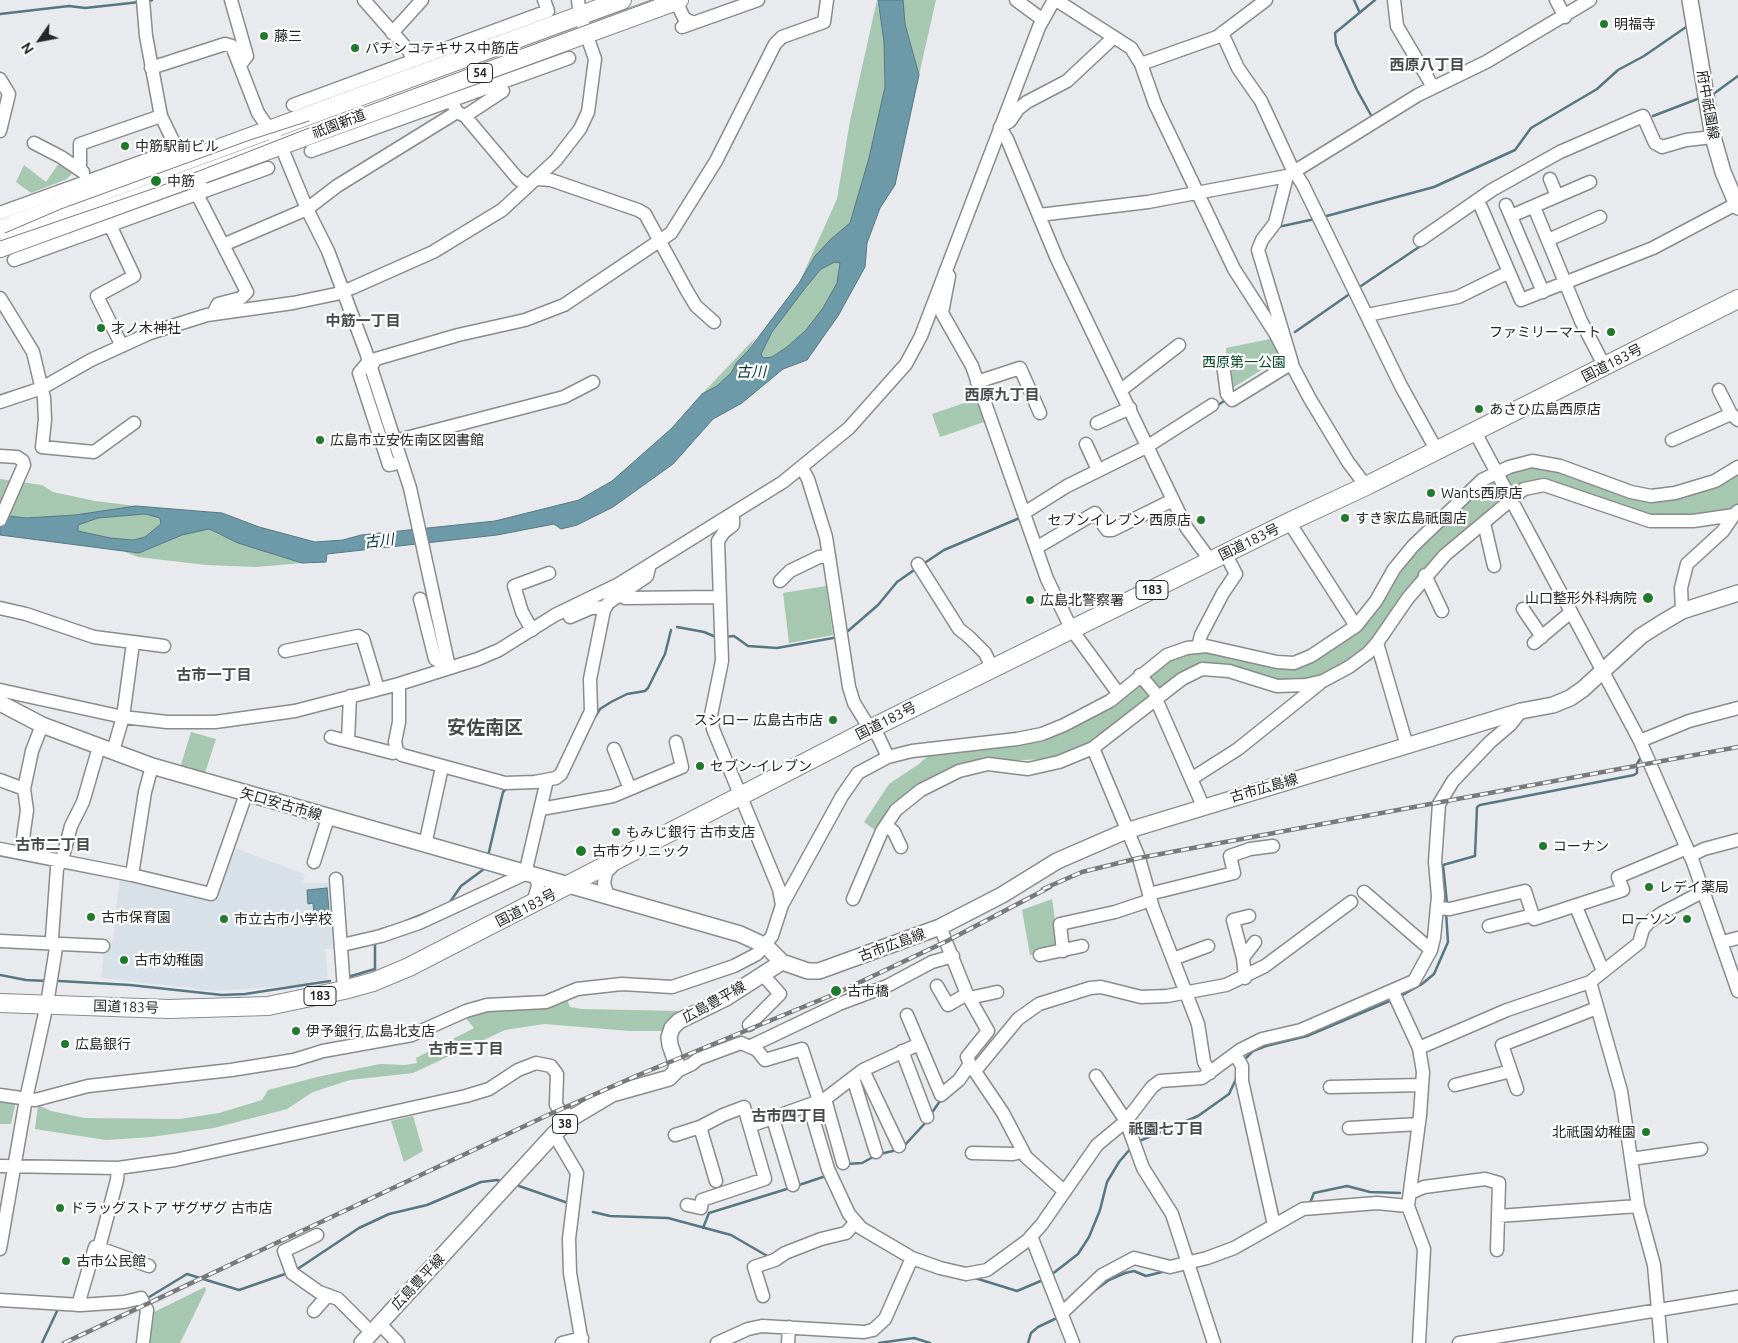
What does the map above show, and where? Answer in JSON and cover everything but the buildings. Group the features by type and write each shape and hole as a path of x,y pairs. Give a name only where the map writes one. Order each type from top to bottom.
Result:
{"highway":[{"name":"祇園新道","path":"0,230 195,156 489,50 579,8 622,0"},
{"name":"祇園新道","path":"0,248 678,1"},
{"name":"国道183号","path":"0,1003 219,1009 268,1006 344,990 373,982 409,968 532,906 870,729 1437,451 1738,299"}],"main road":[{"name":"府中祇園線","path":"1690,0 1713,137 1737,204"},
{"name":"古市広島線","path":"782,962 802,969 818,971 940,928 1002,895 1057,861 1126,831 1203,806 1521,711 1553,705 1570,698 1641,636 1682,611 1738,593"},
{"name":"矢口安古市線","path":"0,703 42,725 152,766 570,886"},
{"path":"570,886 740,934 766,946 782,962"},
{"name":"広島豊平線","path":"371,1333 554,1134 575,1116 612,1094 660,1082 675,1072 677,1065 669,1037 672,1028 679,1021 726,998 782,962"}],"street":[{"path":"143,0 151,68 162,116 177,148 195,156"},
{"path":"232,0 247,56 240,65"},
{"path":"364,0 409,51 413,60"},
{"path":"392,33 422,0"},
{"path":"293,105 548,11 544,0"},
{"path":"678,1 688,25 758,0"},
{"path":"369,360 378,368 410,462 389,465 359,373 369,360 458,335 525,320 564,305 671,234 716,161 774,44 782,37 824,22 827,0"},
{"path":"1016,0 1043,20"},
{"path":"0,690 123,717 167,722 215,722 295,710 399,684 478,659 617,585 733,514 802,468 849,428 906,364 921,336 1000,127 1043,20 1055,0 1131,48 1140,64 1155,104 1234,269 1292,363 1310,399 1366,486"},
{"path":"1140,64 1204,43 1222,33 1266,0"},
{"path":"1394,0 1397,26 1433,87"},
{"path":"1556,0 1564,17"},
{"path":"1039,215 1199,194 1291,174 1433,87 1486,62 1590,0"},
{"path":"0,402 42,388 150,333 213,314 294,303 344,292 433,252 502,210 533,182 580,129 588,112 595,59 579,8"},
{"path":"1222,33 1238,68 1261,101 1291,174 1437,451"},
{"path":"1000,127 1010,121 1018,109 1027,102 1067,80 1113,38"},
{"path":"474,39 489,50"},
{"path":"151,68 225,44 232,46 255,107 281,146 307,209 328,252 369,360 410,488 449,667"},
{"path":"223,245 307,209 337,186 458,109 569,58"},
{"path":"311,151 381,126 458,109 505,86 516,60"},
{"path":"353,98 362,78"},
{"path":"0,79 9,94 0,131"},
{"path":"458,109 492,151 518,179 533,182 551,180 645,214 687,292 696,306 714,322"},
{"path":"362,115 381,126"},
{"path":"88,182 80,168 80,144 162,116"},
{"path":"1420,240 1492,190 1560,152 1643,116 1655,143 1662,147 1686,140 1713,137"},
{"path":"1000,127 1007,139 1057,259 1186,527 1236,574 1222,594 1201,635 1198,647"},
{"path":"34,143 80,168"},
{"path":"0,213 177,148"},
{"path":"14,260 268,168"},
{"path":"205,174 198,193 247,292 241,298 218,304 213,314"},
{"path":"1291,174 1275,223 1262,240 1258,250 1292,363"},
{"path":"1550,179 1557,196"},
{"path":"1544,292 1508,211 1534,207 1590,182"},
{"path":"58,207 69,189"},
{"path":"1481,207 1521,300 1653,248 1737,204"},
{"path":"1534,207 1581,322 1605,367"},
{"path":"1548,240 1600,217"},
{"path":"69,224 86,234"},
{"path":"110,225 134,276 97,296 122,346"},
{"path":"946,268 950,274 942,313 962,344 1047,579 1072,630 1118,694"},
{"path":"1367,315 1458,298 1509,272"},
{"path":"0,298 33,352 42,388 46,420 42,447 94,452 134,423"},
{"path":"1121,390 1179,345"},
{"path":"1223,364 1230,397 1292,363"},
{"path":"977,382 1020,368 1040,413"},
{"path":"402,439 564,397 593,382"},
{"path":"1672,440 1735,417 1719,390"},
{"path":"1025,516 1067,486 1098,470 1150,449 1212,405"},
{"path":"1097,423 1130,408"},
{"path":"1475,432 1640,741 1689,852 1738,991"},
{"path":"1086,444 1098,470"},
{"path":"0,456 18,458 23,461 23,468 0,520"},
{"path":"0,1094 26,1099 45,1099 88,1086 236,1070 294,1060 323,1051 412,1035 466,1011 488,1005 546,1002 577,990 622,984 672,987 734,966 758,954 766,946 772,936 782,905 842,796 858,774 888,757 912,751 1017,739 1042,734 1064,726 1118,694 1167,655 1198,647 1206,646 1277,662 1294,663 1311,656 1356,626 1376,601 1394,569 1413,546 1482,480 1496,472 1532,461 1560,466 1631,492 1651,496 1675,493 1715,481 1738,467"},
{"path":"802,468 808,479 823,528 849,687 854,703 870,729 878,736 888,757"},
{"path":"1191,779 1238,749 1323,681 1349,667 1368,653 1425,575 1445,555 1524,489 1544,485 1650,521 1693,521 1736,513"},
{"path":"1036,548 1096,513 1107,530 1112,530 1174,500"},
{"path":"1682,611 1681,588 1687,564 1723,531 1736,513"},
{"path":"733,514 733,525 724,532 718,541 721,637 720,676 711,715 712,729 779,889 782,905"},
{"path":"1289,522 1356,626"},
{"path":"1484,523 1494,566"},
{"path":"780,581 790,571 819,557 829,556"},
{"path":"399,684 399,722 395,742 397,751 442,767 505,783 546,783 562,774 592,711 591,671 606,607 647,576 649,565"},
{"path":"920,566 959,629 970,637 985,653 992,668"},
{"path":"537,627 522,612 514,586 549,573"},
{"path":"1425,575 1442,611"},
{"path":"620,595 625,598 719,597"},
{"path":"420,599 435,659 449,667"},
{"path":"537,627 556,624 591,608 606,607"},
{"path":"0,608 94,637 164,646"},
{"path":"1523,609 1538,640 1571,612"},
{"path":"285,651 358,636 363,639 378,689"},
{"path":"0,1247 26,1099 47,1004 56,948 52,938 57,868 61,862 71,826 106,749 123,717 133,643"},
{"path":"1377,643 1407,746"},
{"path":"854,899 886,825 896,810 921,790 959,771 988,764 1028,768 1059,762 1093,748 1182,679 1202,669 1229,671 1277,686 1306,685 1323,681"},
{"path":"1140,675 1156,694 1156,699 1203,806"},
{"path":"348,741 350,696"},
{"path":"1640,741 1689,721 1738,708"},
{"path":"818,1102 828,1169 855,1222 876,1239 912,1258 940,1268 966,1274 987,1270 1031,1236 1042,1224 1097,1145 1126,1121 1141,1098 1160,1082 1202,1078 1235,1054 1262,1039 1301,1030 1393,992 1414,981 1431,950 1437,908 1435,862 1439,804 1453,781 1490,742 1510,725 1521,711"},
{"path":"21,853 27,810 24,789 32,751 42,725"},
{"path":"331,737 393,753 397,751"},
{"path":"541,810 595,801 630,789 682,767 676,742"},
{"path":"1093,748 1126,831 1131,837 1150,897 1198,1024 1204,1062 1210,1073"},
{"path":"614,749 630,789"},
{"path":"132,875 145,792 152,766"},
{"path":"424,845 442,767"},
{"path":"0,780 24,789"},
{"path":"532,906 538,886 530,875 546,783"},
{"path":"0,849 132,875 211,894 246,794"},
{"path":"314,862 328,818"},
{"path":"886,825 894,832 900,847"},
{"path":"1437,908 1450,909 1525,891 1534,919 1623,890 1618,877 1689,852 1738,840"},
{"path":"1063,951 1060,924 1115,912 1150,897 1234,873 1230,856 1250,849 1274,846"},
{"path":"608,897 604,883 606,873 619,859"},
{"path":"342,945 381,936 419,923 530,875"},
{"path":"336,879 344,990"},
{"path":"1419,1048 1507,1010 1590,982 1639,943 1644,929 1649,922 1704,891"},
{"path":"1364,892 1431,950"},
{"path":"907,1016 941,1095 960,1080 1018,1019 1039,1004 1090,988 1101,987 1141,997 1167,996 1226,986 1245,978 1265,966 1351,902"},
{"path":"1576,906 1603,971"},
{"path":"1490,926 1533,915"},
{"path":"1245,978 1243,958 1233,920 1248,916"},
{"path":"940,928 968,996 988,1031 967,1057 972,1068 1003,1113 1022,1152 1054,1184 1064,1191"},
{"path":"1722,942 1738,938"},
{"path":"0,942 103,946"},
{"path":"1243,958 1254,942"},
{"path":"1040,955 1082,946"},
{"path":"1173,959 1208,946"},
{"path":"751,1046 839,1004 887,986 932,962 953,956"},
{"path":"749,1025 780,994 763,975"},
{"path":"1590,982 1621,1091 1638,1206 1654,1266 1656,1310 1661,1343"},
{"path":"937,986 948,1005 968,996 997,992"},
{"path":"1393,992 1419,1048 1422,1084 1419,1124 1409,1199 1424,1249 1419,1343"},
{"path":"1517,1089 1502,1045 1597,1008"},
{"path":"675,1072 730,1046 741,1043 751,1046 765,1060 802,1049 818,1102 843,1163"},
{"path":"750,1126 818,1102 858,1074 919,1044"},
{"path":"902,1051 927,1117"},
{"path":"1235,1054 1242,1066 1244,1090 1274,1225"},
{"path":"0,1166 118,1168 242,1146 466,1096 489,1089 518,1070 536,1063 551,1066 557,1074 556,1105 562,1113 575,1116"},
{"path":"1455,1085 1511,1071"},
{"path":"858,1074 900,1146"},
{"path":"858,1074 876,1152"},
{"path":"1096,1076 1126,1121 1143,1168 1172,1214 1214,1343"},
{"path":"1330,1087 1422,1084"},
{"path":"675,1135 700,1127 744,1107 765,1179 702,1200 701,1208 687,1205"},
{"path":"773,1119 792,1185"},
{"path":"1349,1128 1419,1124"},
{"path":"700,1127 716,1181"},
{"path":"554,1134 577,1173 570,1239 570,1272 582,1341 562,1343"},
{"path":"1631,1159 1701,1149"},
{"path":"972,1153 1013,1154 1022,1152"},
{"path":"98,1248 117,1180 118,1168"},
{"path":"1062,1312 1090,1284 1125,1261 1134,1258 1143,1259 1170,1267 1188,1264 1234,1248 1303,1209 1409,1199 1424,1187 1485,1179 1499,1183 1497,1250"},
{"path":"1498,1216 1638,1206"},
{"path":"763,1296 754,1267 775,1260 785,1253 821,1239 846,1233 855,1222"},
{"path":"317,1235 284,1251 291,1272 319,1292 338,1299 371,1333 398,1343"},
{"path":"1031,1236 1074,1343"},
{"path":"78,1305 95,1247 149,1266"},
{"path":"717,1343 748,1329 762,1326 789,1327 865,1337 885,1319 912,1258"},
{"path":"314,1311 328,1295"},
{"path":"1459,1343 1738,1297"},
{"path":"0,1300 78,1305 114,1303 141,1298 147,1310 144,1343"},
{"path":"788,1343 789,1327"}],"shaded area":[{"name":"市立古市小学校","path":"229,846 305,874 303,883 331,883 336,948 325,949 328,979 298,985 215,991 101,978 104,950 109,949 110,942 113,941 120,875 212,897"},
{"path":"197,1277 203,1280 150,1307 71,1343 59,1343"}],"green space":[{"path":"877,0 884,42 885,87 869,158 850,223 831,239 799,283 837,199 850,121"},
{"path":"903,0 936,0 919,75 905,24"},
{"path":"61,160 76,169 67,179 31,193 16,182 24,165 46,182"},
{"path":"835,262 840,262 837,284 824,308 806,330 787,347 772,357 763,358 760,354 772,332 806,286 821,269"},
{"path":"755,338 748,351 737,362 731,373 717,386 702,394"},
{"name":"西原第一公園","path":"1275,338 1286,355 1229,390 1226,348"},
{"path":"979,398 987,421 940,437 932,414"},
{"path":"1534,464 1649,501 1738,471 1738,505 1732,509 1698,514 1648,516 1544,482 1514,493 1502,472"},
{"path":"0,479 42,485 53,492 95,501 136,506 75,515 26,518 0,515"},
{"path":"1494,481 1507,499 1461,535 1375,640 1356,658 1320,678 1289,683 1205,664 1159,692 1146,675 1169,657 1189,651 1311,661 1393,579 1418,548 1466,502"},
{"path":"145,514 160,518 161,524 145,537 133,540 110,538 78,531 78,525 98,518"},
{"path":"209,529 219,535 302,563 256,567 206,565 138,557 125,552 139,553 182,535"},
{"path":"826,586 833,635 789,643 783,593"},
{"path":"1140,683 1152,699 1088,746 1056,759 984,761 954,768 879,833 864,822 889,784 919,764 932,752 1044,738"},
{"path":"191,732 216,739 204,776 180,768"},
{"path":"1052,899 1059,949 1030,955 1022,910"},
{"path":"567,999 570,1007 582,1009 679,1011 667,1031 630,1031 544,1024 505,1030 413,1073 350,1080 313,1092 287,1109 214,1128 151,1137 106,1140 35,1129 38,1105 51,1111 84,1118 180,1119 219,1113 262,1100 268,1090 317,1077 380,1064 405,1065 417,1063 416,1058 474,1028 464,1016 487,1010"},
{"path":"0,1098 16,1101 11,1124 0,1124"},
{"path":"413,1116 423,1151 404,1162 391,1121"},
{"path":"205,1287 206,1290 180,1343 148,1343 150,1314"}],"water":[{"name":"古川","path":"878,0 903,0 905,24 919,75 895,185 880,208 867,243 865,267 838,316 807,360 783,369 742,403 713,419 673,464 613,507 577,525 561,529 554,524 497,535 327,554 326,562 302,563 238,543 209,529 182,535 139,553 0,535 0,515 26,518 75,515 136,506 222,513 259,527 315,542 343,540 361,535 495,521 579,500 612,481 672,428 702,394 717,386 731,373 737,362 748,351 799,283 815,256 850,223 869,158 885,87 884,42","holes":["835,262 840,263 837,283 823,308 806,330 787,347 772,357 763,358 761,354 772,332 821,269","145,514 160,518 161,524 145,537 133,540 110,538 78,531 78,525 98,518"]},
{"path":"327,888 330,922 315,923 313,903 308,904 307,890"}],"waterway":[{"path":"147,2 152,0"},
{"path":"1354,0 1359,11"},
{"path":"1372,117 1357,90 1336,44 1335,33 1375,0"},
{"path":"0,14 69,6 85,8 140,2"},
{"path":"1323,217 1434,187 1515,150 1531,128 1597,89 1618,70 1644,56 1689,25"},
{"path":"1712,95 1738,76"},
{"path":"1653,116 1700,98"},
{"path":"1282,219 1289,193"},
{"path":"1278,227 1315,219"},
{"path":"1358,288 1422,245"},
{"path":"1295,332 1351,293"},
{"path":"1215,407 1227,399"},
{"path":"923,564 944,550 1022,517"},
{"path":"848,631 878,605 897,582 917,568"},
{"path":"677,627 704,632 716,637"},
{"path":"595,717 600,709 611,702 627,694 645,691 648,688 665,654 671,630"},
{"path":"724,637 734,636 748,646 777,648 833,638"},
{"path":"1447,904 1443,865 1475,856 1477,807 1634,775 1637,773 1637,764 1640,759"},
{"path":"488,856 503,792 507,788"},
{"path":"450,902 461,886 484,869"},
{"path":"406,921 431,911"},
{"path":"1399,997 1422,984 1434,974 1448,942 1446,912"},
{"path":"379,930 392,926"},
{"path":"348,977 375,969 375,942"},
{"path":"0,975 26,980 47,981"},
{"path":"59,981 130,985 222,995 245,994 330,981"},
{"path":"1243,1061 1253,1051 1307,1036 1392,1000"},
{"path":"1137,1142 1198,1116 1229,1094 1236,1079"},
{"path":"931,1114 940,1101"},
{"path":"904,1146 927,1121"},
{"path":"1051,1275 1078,1254 1089,1237 1100,1210 1107,1182 1119,1162 1131,1148"},
{"path":"880,1154 897,1150"},
{"path":"847,1164 862,1163 875,1156"},
{"path":"796,1186 826,1176"},
{"path":"296,1270 359,1228 389,1214 427,1205 481,1182 497,1180 503,1182"},
{"path":"519,1186 568,1203"},
{"path":"1310,1203 1314,1193 1347,1186 1370,1192 1400,1193"},
{"path":"703,1228 709,1213 790,1188"},
{"path":"593,1212 610,1216 668,1218 731,1235 769,1257"},
{"path":"1094,1291 1109,1280 1125,1273 1134,1271 1146,1276 1166,1271"},
{"path":"146,1299 187,1274 239,1290 288,1273"},
{"path":"975,1278 1017,1291 1043,1280"},
{"path":"42,1343 58,1309"},
{"path":"1028,1343 1031,1333 1038,1327 1059,1317"},
{"path":"879,1343 914,1338 930,1343"}],"tram line":[{"path":"0,241 158,187 332,119 654,0"},
{"path":"5,233 61,209 250,140 309,121"}],"railway":[{"path":"1043,889 1082,872 1139,858 1738,747"},
{"path":"64,1343 548,1115 636,1076 837,993 947,941 1050,887"}],"place":[{"name":"明福寺","path":"1604,24"},
{"name":"藤三","path":"264,36"},
{"name":"パチンコテキサス中筋店","path":"355,48"},
{"name":"中筋駅前ビル","path":"125,146"},
{"name":"中筋","path":"156,181"},
{"name":"才ノ木神社","path":"101,328"},
{"name":"ファミリーマート","path":"1611,332"},
{"name":"あさひ広島西原店","path":"1479,409"},
{"name":"広島市立安佐南区図書館","path":"320,440"},
{"name":"Wants西原店","path":"1431,493"},
{"name":"すき家広島祇園店","path":"1345,518"},
{"name":"セブンイレブン 西原店","path":"1201,520"},
{"name":"山口整形外科病院","path":"1648,598"},
{"name":"広島北警察署","path":"1030,600"},
{"name":"スシロー 広島古市店","path":"833,720"},
{"name":"セブン-イレブン","path":"700,766"},
{"name":"もみじ銀行 古市支店","path":"616,832"},
{"name":"コーナン","path":"1543,846"},
{"name":"古市クリニック","path":"581,851"},
{"name":"レデイ薬局","path":"1649,887"},
{"name":"古市保育園","path":"91,917"},
{"name":"市立古市小学校","path":"224,919"},
{"name":"ローソン","path":"1687,919"},
{"name":"古市幼稚園","path":"124,960"},
{"name":"古市橋","path":"836,991"},
{"name":"伊予銀行 広島北支店","path":"296,1031"},
{"name":"広島銀行","path":"65,1044"},
{"name":"北祇園幼稚園","path":"1646,1132"},
{"name":"ドラッグストア ザグザグ 古市店","path":"60,1208"},
{"name":"古市公民館","path":"66,1261"}],"district":[{"name":"西原八丁目","path":"1427,65"},
{"name":"中筋一丁目","path":"363,321"},
{"name":"西原九丁目","path":"1002,395"},
{"name":"古市一丁目","path":"214,675"},
{"name":"安佐南区","path":"485,728"},
{"name":"古市二丁目","path":"53,845"},
{"name":"古市三丁目","path":"466,1049"},
{"name":"古市四丁目","path":"789,1116"},
{"name":"祇園七丁目","path":"1166,1129"}]}
